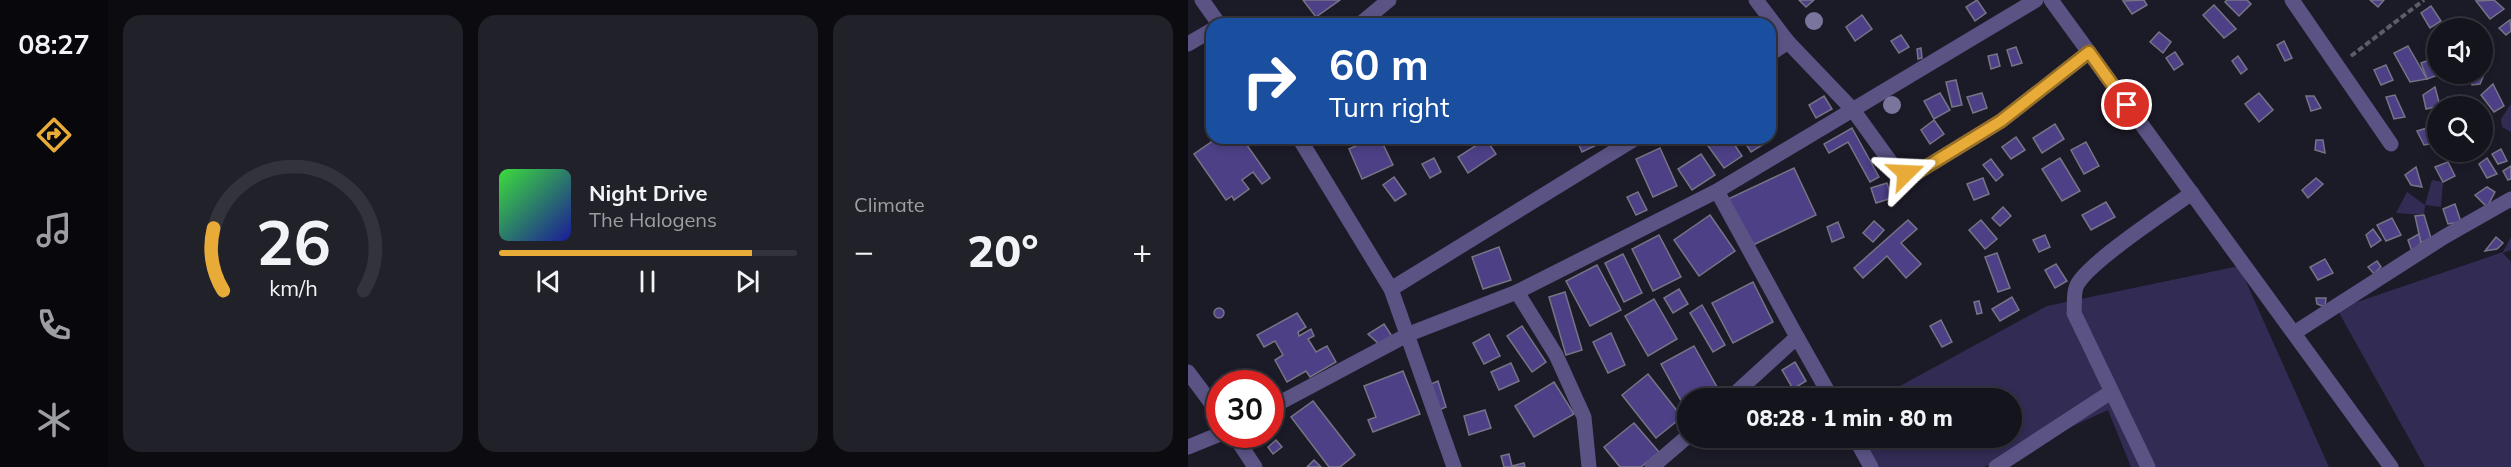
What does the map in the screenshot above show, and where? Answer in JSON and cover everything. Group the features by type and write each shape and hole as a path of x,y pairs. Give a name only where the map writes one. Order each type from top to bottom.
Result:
{"street":[{"path":"1202,0 1215,18"},
{"path":"1367,18 1389,0"},
{"path":"1756,0 1770,18"},
{"path":"1284,400 1408,334 1517,292 1717,191 2036,0"},
{"path":"2051,0 2391,467"},
{"path":"2292,0 2391,144"},
{"path":"1776,26 1788,42 1853,110 1892,164 1913,175 2001,121 2089,52"},
{"path":"1188,44 1206,34"},
{"path":"1776,50 1788,42"},
{"path":"1303,144 1391,289 1454,467"},
{"path":"1391,289 1626,144"},
{"path":"1717,191 1826,388"},
{"path":"2148,467 2074,313 2078,284 2092,268 2192,193"},
{"path":"2294,333 2444,237 2511,199"},
{"path":"1517,292 1556,355 1584,417 1589,467"},
{"path":"1741,388 1797,337"},
{"path":"1188,372 1206,396"},
{"path":"1996,467 2111,392"},
{"path":"1188,447 1206,440"},
{"path":"1652,467 1677,445"},
{"path":"1243,448 1256,467"},
{"path":"1860,448 1871,467"}],"path":[{"path":"2337,66 2424,0"}],"shaded area":[{"path":"2511,104 2511,132 2502,127 2501,119"},
{"path":"2432,180 2443,182 2441,207 2425,205"},
{"path":"2407,192 2425,205 2424,215 2396,213"},
{"path":"2511,237 2511,250 2503,253 2511,262 2511,467 2425,467 2337,309 2503,252"},
{"path":"2239,266 2329,467 2131,467 2108,410 1984,467 1878,467 1868,448 2022,448 2022,388 1896,388 2047,306"}],"building":[{"path":"1303,0 1340,0 1316,17"},
{"path":"1799,0 1814,0 1806,7"},
{"path":"1977,0 1986,13 1975,21 1966,7"},
{"path":"2144,0 2147,5 2132,14 2123,1"},
{"path":"2227,0 2247,0 2251,4 2239,16 2225,2"},
{"path":"2370,0 2384,0 2378,7"},
{"path":"2494,0 2504,9 2489,18 2476,1"},
{"path":"2214,5 2236,29 2224,38 2203,15"},
{"path":"2431,6 2439,18 2427,18 2427,23 2421,13"},
{"path":"1862,15 1872,29 1855,41 1846,27"},
{"path":"2510,20 2511,31 2506,35 2499,28"},
{"path":"2159,32 2171,42 2163,53 2150,42"},
{"path":"1901,35 1909,47 1899,53 1891,41"},
{"path":"2284,41 2292,58 2285,61 2277,45"},
{"path":"2408,46 2427,79 2410,82 2394,53"},
{"path":"2016,47 2022,63 2012,66 2007,50"},
{"path":"1921,48 1922,58 1918,59 1917,49"},
{"path":"2175,52 2183,64 2174,70 2166,58"},
{"path":"1997,54 2000,66 1991,69 1988,56"},
{"path":"2238,56 2247,69 2241,74 2232,61"},
{"path":"2427,61 2427,79 2421,63"},
{"path":"2386,65 2393,80 2381,85 2374,70"},
{"path":"1956,80 1962,105 1952,107 1946,82"},
{"path":"2493,84 2504,106 2494,112 2493,96 2481,95"},
{"path":"2435,87 2437,96 2427,96 2427,109 2423,95"},
{"path":"1940,93 1950,110 1934,119 1924,101"},
{"path":"1982,93 1987,108 1973,113 1967,97"},
{"path":"2259,93 2273,110 2259,122 2245,104"},
{"path":"2395,95 2405,117 2394,119 2386,97"},
{"path":"1824,96 1832,109 1816,118 1809,105"},
{"path":"2306,96 2314,96 2321,108 2311,111"},
{"path":"1934,120 1944,134 1930,144 1921,130"},
{"path":"2055,124 2064,139 2042,153 2033,138"},
{"path":"1852,128 1879,177 1870,182 1848,142 1829,153 1824,144"},
{"path":"2427,128 2427,144 2424,145 2417,131"},
{"path":"2016,137 2025,150 2011,159 2002,147"},
{"path":"2316,140 2323,140 2325,153 2315,150"},
{"path":"2086,142 2099,166 2084,174 2071,150"},
{"path":"1208,144 1246,144 1270,178 1262,184 1253,172 1242,180 1249,189 1234,200 1232,196 1226,200 1194,154"},
{"path":"1360,144 1383,144 1393,165 1362,179 1349,149"},
{"path":"1478,144 1489,144 1496,154 1468,173 1458,157"},
{"path":"1579,144 1599,144 1582,152"},
{"path":"1707,144 1734,144 1742,156 1724,168"},
{"path":"1746,144 1764,144 1751,152"},
{"path":"1660,148 1677,186 1653,197 1636,159"},
{"path":"2501,149 2507,161 2498,164 2493,153"},
{"path":"1701,154 1715,175 1692,190 1678,169"},
{"path":"1434,158 1441,172 1430,178 1422,164"},
{"path":"2060,158 2080,191 2062,201 2042,169"},
{"path":"1991,159 2003,175 1996,181 1983,165"},
{"path":"2448,162 2455,176 2443,182 2435,167"},
{"path":"2490,162 2497,174 2487,178 2479,164"},
{"path":"2511,166 2511,179 2508,180 2503,171"},
{"path":"2416,167 2422,187 2411,185 2405,175"},
{"path":"1794,168 1816,215 1751,246 1728,199"},
{"path":"1394,177 1406,194 1395,201 1383,185"},
{"path":"1983,178 1989,194 1974,200 1967,184"},
{"path":"2316,178 2323,184 2308,198 2302,190"},
{"path":"1887,183 1892,198 1876,203 1871,188"},
{"path":"2487,187 2495,192 2487,207 2475,195"},
{"path":"1638,192 1647,210 1636,215 1627,197"},
{"path":"2106,202 2115,217 2091,230 2082,215"},
{"path":"2455,204 2461,222 2448,224 2443,209"},
{"path":"2003,207 2011,216 2000,226 1992,218"},
{"path":"1710,215 1735,251 1699,276 1674,240"},
{"path":"2424,215 2431,238 2421,243 2415,216"},
{"path":"2392,218 2401,235 2386,241 2377,225"},
{"path":"1908,220 1917,229 1901,243 1921,264 1906,278 1887,256 1863,278 1854,268"},
{"path":"1981,220 1997,239 1985,249 1969,230"},
{"path":"1874,221 1884,230 1873,242 1863,233"},
{"path":"1838,222 1844,237 1832,242 1827,227"},
{"path":"2373,229 2381,240 2371,247 2366,235"},
{"path":"2419,234 2421,243 2412,251 2408,240"},
{"path":"1659,235 1681,277 1653,291 1632,249"},
{"path":"2045,235 2050,247 2039,252 2033,240"},
{"path":"2496,237 2503,243 2497,249 2485,251"},
{"path":"1499,247 1511,280 1483,289 1472,257"},
{"path":"1997,253 2010,288 1998,292 1985,257"},
{"path":"1623,254 1642,293 1624,302 1605,263"},
{"path":"2325,259 2333,273 2318,280 2310,267"},
{"path":"2377,261 2381,267 2374,274 2368,267"},
{"path":"2056,264 2067,281 2055,288 2045,270"},
{"path":"1597,265 1621,310 1590,326 1566,281"},
{"path":"1753,282 1773,322 1733,343 1712,303"},
{"path":"1679,289 1688,304 1673,313 1664,298"},
{"path":"1565,292 1582,350 1566,355 1549,297"},
{"path":"2012,297 2019,310 2000,321 1992,309"},
{"path":"2316,298 2326,298 2325,307 2317,304"},
{"path":"1654,299 1677,339 1648,356 1625,316"},
{"path":"1979,301 1982,313 1977,314 1974,302"},
{"path":"1702,305 1725,345 1713,352 1690,313"},
{"path":"1219,308 1223,309 1223,317 1219,318 1215,317 1214,313 1215,309"},
{"path":"1297,313 1306,327 1298,332 1299,336 1311,329 1314,336 1308,339 1316,352 1327,346 1336,362 1310,377 1306,371 1287,382 1284,370 1280,370 1275,360 1283,355 1275,341 1264,347 1257,335"},
{"path":"1941,320 1952,342 1942,347 1930,326"},
{"path":"1384,324 1393,338 1380,345 1368,334"},
{"path":"1522,326 1546,362 1532,372 1507,336"},
{"path":"1611,333 1625,365 1608,373 1593,342"},
{"path":"1489,334 1500,356 1484,364 1473,343"},
{"path":"1694,346 1717,387 1677,388 1677,393 1661,364"},
{"path":"1795,362 1806,381 1792,388 1782,370"},
{"path":"1511,363 1519,381 1499,390 1491,372"},
{"path":"1403,371 1420,414 1373,432 1368,420 1376,417 1364,386"},
{"path":"1648,374 1677,411 1677,421 1656,438 1622,395"},
{"path":"1438,381 1446,407 1439,410 1431,384"},
{"path":"1554,382 1574,414 1534,437 1515,406"},
{"path":"1313,401 1355,455 1340,467 1329,467 1291,417"},
{"path":"1485,410 1491,428 1469,435 1464,416"},
{"path":"1634,423 1659,452 1641,467 1620,467 1604,447"},
{"path":"1269,448 1281,448 1273,454"},
{"path":"1509,454 1512,466 1524,463 1525,467 1504,467 1501,456"},
{"path":"1314,460 1321,467 1307,467"}],"route":[{"path":"1906,173 1913,175 2001,121 2089,52 2127,105"}]}
